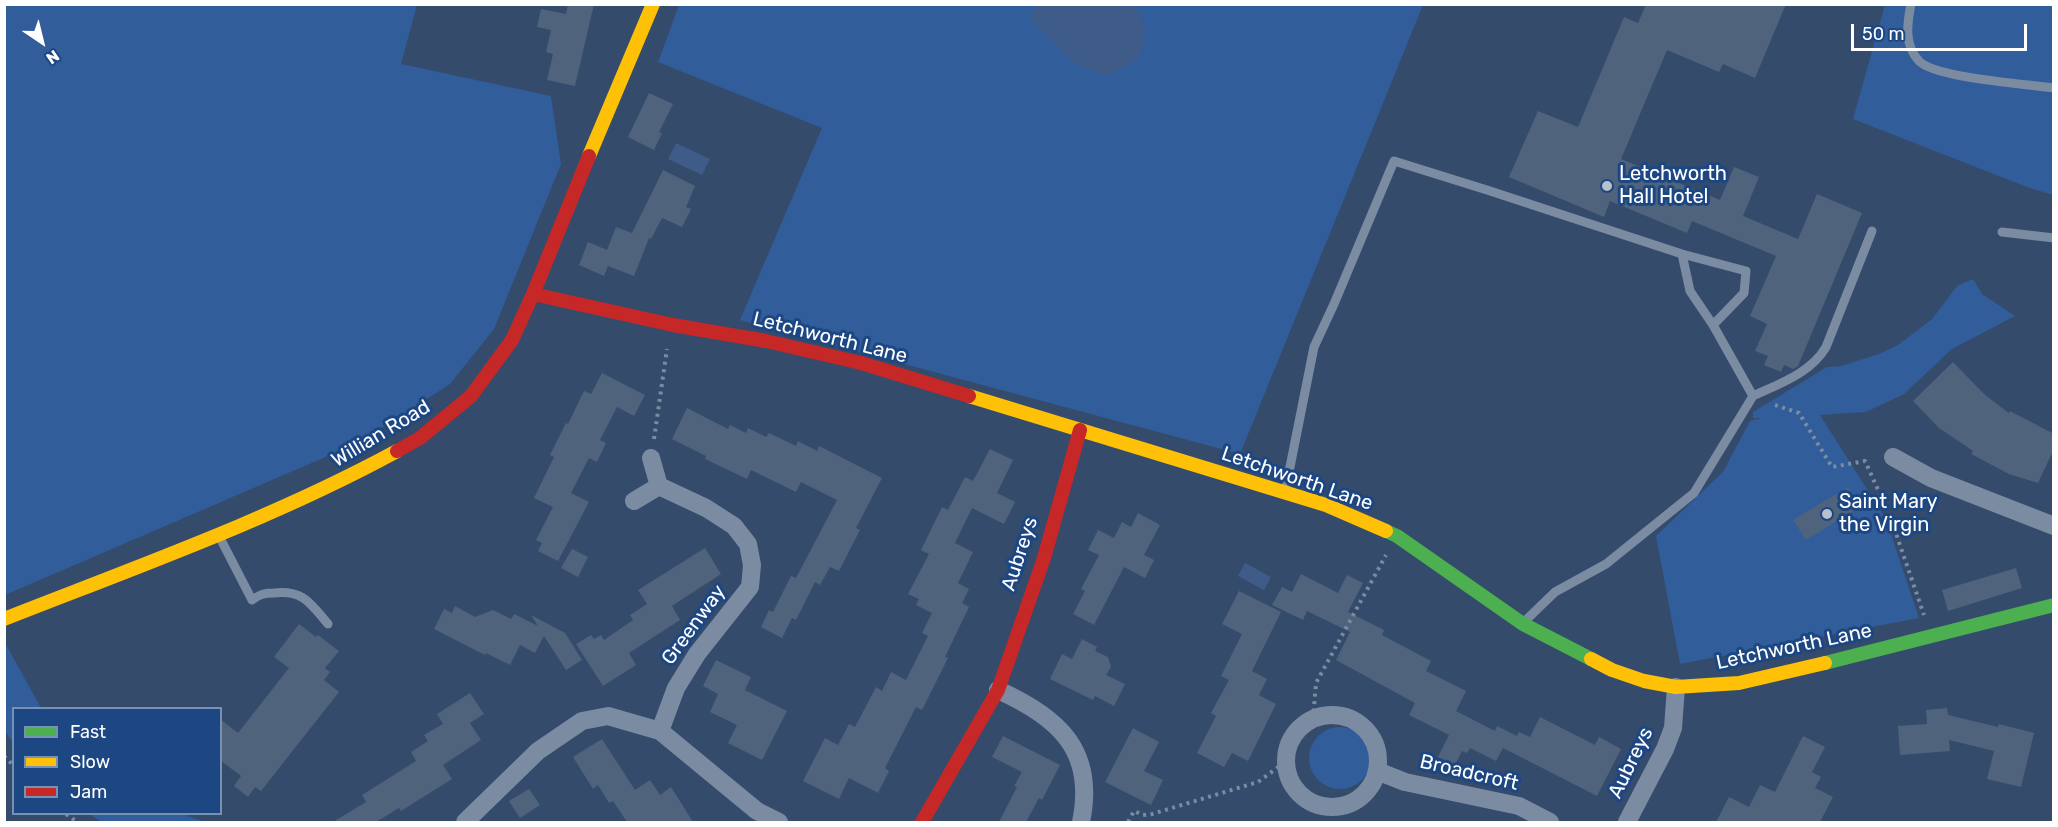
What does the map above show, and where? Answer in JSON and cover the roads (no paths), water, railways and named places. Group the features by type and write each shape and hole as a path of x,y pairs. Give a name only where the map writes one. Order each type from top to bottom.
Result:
{"street":[{"name":"Willian Road","path":"4,619 218,534 342,481 420,438 471,396 512,340 653,4"},
{"name":"Letchworth Lane","path":"533,294 673,324 766,340 861,363 1326,505 1397,536 1523,624 1612,670 1644,681 1676,687 1738,683 2054,605"},
{"name":"Aubreys","path":"922,822 998,690 1044,558 1080,430"},
{"path":"1893,457 1931,478 2054,526"},
{"path":"634,501 659,486 651,458"},
{"name":"Greenway","path":"659,486 706,508 734,526 748,544 752,565 750,587 697,654 676,688 660,731"},
{"name":"Aubreys","path":"1627,822 1665,749 1673,728 1676,687"},
{"path":"998,690 1040,711 1066,736 1081,767 1084,786 1084,810 1081,822"},
{"path":"1328,715 1346,717 1363,727 1373,740 1377,771 1371,786 1363,795 1343,806 1320,806 1301,796 1289,779 1286,762 1288,744 1301,727 1313,719 1328,715"},
{"path":"465,822 538,751 582,721 608,716 660,731 757,811 779,822"},
{"name":"Broadcroft","path":"1377,771 1405,782 1519,806 1550,822"}],"lane":[{"path":"1911,4 1907,35 1912,51 1920,62 1931,69 1948,74 2054,88"},
{"path":"1285,492 1314,347 1394,161 1682,254 1746,271 1743,293 1713,325"},
{"path":"1523,624 1555,592 1606,564 1694,493 1753,396 1793,377 1819,359 1826,347 1872,231"},
{"path":"2002,232 2054,238"},
{"path":"1682,254 1690,291 1713,325 1753,396"},
{"path":"218,534 252,600 261,594 291,591 307,599 328,624"}],"place":[{"name":"Letchworth Hall Hotel","path":"1607,186"},
{"name":"Saint Mary the Virgin","path":"1827,514"}]}
